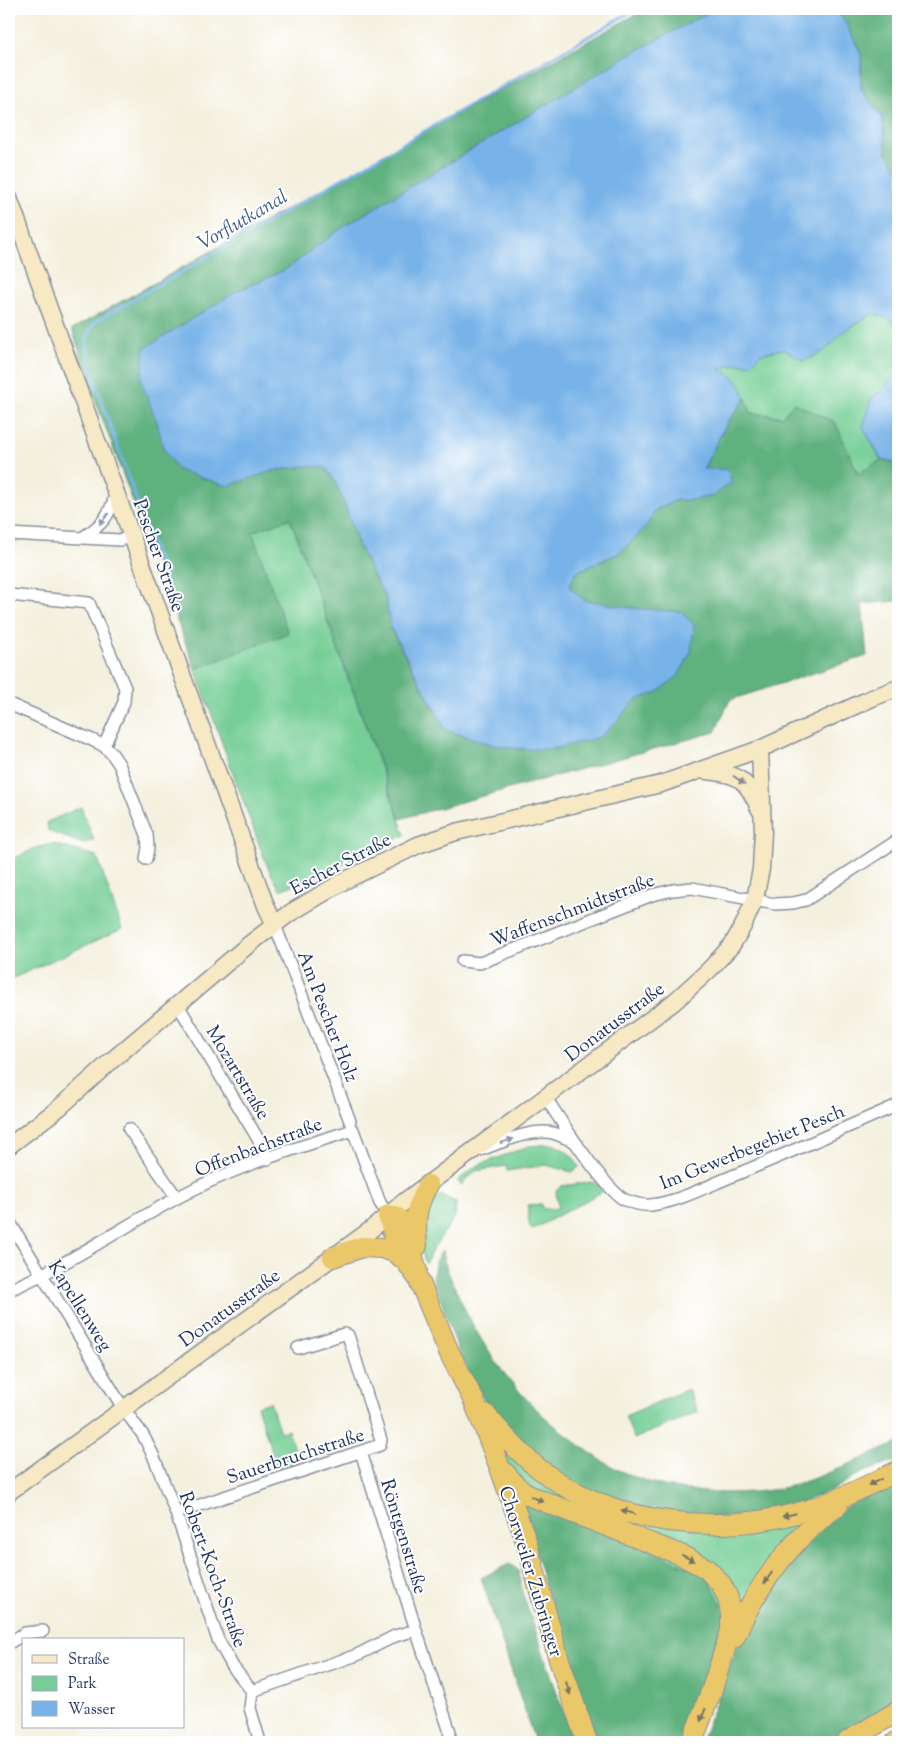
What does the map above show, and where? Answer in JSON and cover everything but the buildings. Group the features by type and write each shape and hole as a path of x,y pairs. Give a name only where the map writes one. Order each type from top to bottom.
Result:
{"highway":[{"path":"418,1278 416,1217 419,1202 428,1185"},
{"path":"388,1215 405,1260"},
{"path":"388,1215 398,1218 404,1226 418,1278"},
{"path":"333,1257 362,1247 376,1247 394,1252 405,1260"},
{"name":"Chorweiler Zubringer","path":"405,1260 418,1278 449,1352 474,1401 500,1468 526,1542 559,1660 587,1742"},
{"name":"Chorweiler Zubringer","path":"474,1401 508,1440 547,1474 590,1498 647,1517 699,1524 744,1523 773,1519 852,1494 898,1471"},
{"path":"500,1468 517,1487 530,1496 681,1555 707,1569 716,1578 728,1598 731,1622 729,1636 711,1692"},
{"path":"692,1742 743,1618 769,1575 801,1537 852,1494"},
{"path":"847,1742 898,1711"}],"main road":[{"name":"Pescher Straße","path":"9,198 274,925"},
{"name":"Escher Straße","path":"9,1146 59,1108 104,1067 290,912 344,881 418,845 456,832 661,784 760,748 898,688"},
{"name":"Donatusstraße","path":"9,1492 333,1257 674,1002 709,970 732,945 744,926 755,899 761,869 760,748"},
{"name":"Donatusstraße","path":"699,770 729,773 744,781 754,796 762,814"}],"street":[{"path":"82,538 96,529 110,512 116,493"},
{"path":"9,534 120,540 132,537"},
{"path":"9,595 89,603 125,688 124,702 104,746"},
{"path":"9,704 92,740 104,746 112,754 119,764 147,835 148,848 146,859"},
{"path":"755,899 775,904 806,900 897,845"},
{"name":"Waffenschmidtstraße","path":"462,961 480,964 625,905 673,890 692,888 755,899"},
{"name":"Am Pescher Holz","path":"274,925 380,1203 388,1215"},
{"name":"Mozartstraße","path":"178,1005 268,1159"},
{"name":"Im Gewerbegebiet Pesch","path":"546,1098 576,1143 613,1192 630,1201 644,1205 652,1205 681,1197 898,1105"},
{"name":"Offenbachstraße","path":"9,1290 42,1276 204,1184 351,1125"},
{"name":"Offenbachstraße","path":"129,1129 177,1198"},
{"name":"Donatusstraße","path":"471,1153 532,1133 553,1133 576,1143"},
{"name":"Kapellenweg","path":"9,1221 123,1408"},
{"name":"Sauerbruchstraße","path":"176,1513 378,1446 381,1440 348,1335 344,1334 298,1348"},
{"name":"Robert-Koch-Straße","path":"123,1408 153,1455 176,1513 218,1640 233,1667 252,1691"},
{"name":"Röntgenstraße","path":"361,1452 416,1630 450,1732 448,1742"},
{"path":"260,1742 250,1708 252,1691 357,1655 395,1636 416,1630"},
{"path":"9,1643 25,1633 42,1631"}],"green space":[{"path":"645,9 715,9 629,55 343,227 285,270 237,291 157,422 164,450 252,477 272,471 304,466 325,466 335,481 358,544 386,598 390,628 446,730 494,745 519,749 600,737 617,721 635,699 656,693 631,608 583,600 569,587 576,572 619,553 646,527 655,510 676,500 692,500 714,446 746,398 751,413 782,417 794,403 835,422 858,474 881,460 898,463 898,601 862,604 867,656 730,700 715,732 400,819 290,518 252,532 288,633 195,669 96,402 72,329"},
{"path":"835,9 898,9 896,29 898,31 898,171 887,153 882,117 861,90 861,54 844,20"},
{"path":"873,313 894,321 898,329 898,370 894,378 871,399 863,427 881,460 858,474 835,422 751,413 746,398 719,369 732,364 751,364 762,353 784,349 824,351 846,330"},
{"path":"290,518 405,835 325,873 280,890 269,870 260,847 195,669 287,633 252,532"},
{"path":"81,807 94,840 83,844 48,831 47,822"},
{"path":"52,844 97,856 122,929 9,980 9,861 35,848"},
{"path":"552,1144 568,1152 579,1167 572,1172 546,1165 507,1171 506,1166 476,1171 461,1185 457,1181 476,1166 529,1146"},
{"path":"591,1182 601,1186 602,1192 532,1230 529,1224 528,1205 542,1204 543,1209 558,1208 556,1191 561,1186"},
{"path":"440,1195 456,1202 455,1217 432,1250 426,1264 421,1250 427,1214 432,1203"},
{"path":"442,1250 450,1277 467,1314 491,1355 520,1392 553,1424 582,1446 607,1464 630,1475 648,1482 686,1490 725,1493 763,1491 797,1484 832,1472 898,1443 898,1460 859,1474 835,1489 773,1514 671,1517 570,1483 497,1420 482,1396 459,1353 433,1278 435,1264"},
{"path":"688,1389 698,1412 634,1439 625,1416"},
{"path":"270,1402 280,1432 288,1430 299,1464 278,1471 257,1406"},
{"path":"501,1439 538,1473 819,1511 737,1614 540,1496 507,1466"},
{"path":"898,1478 898,1705 836,1742 701,1742 740,1638 791,1558 845,1508"},
{"path":"517,1493 706,1575 727,1616 683,1742 593,1742"},
{"path":"509,1564 517,1569 519,1573 523,1594 574,1742 535,1742 481,1578"}],"water":[{"path":"715,9 835,9 844,20 861,54 861,90 882,117 887,153 898,171 898,329 894,321 873,313 846,330 824,351 804,361 784,349 762,353 751,364 732,364 720,369 737,380 746,398 728,421 703,469 728,469 732,482 713,496 692,500 676,500 655,510 646,527 619,553 576,572 569,587 584,600 631,608 681,612 694,625 691,652 678,676 656,693 635,700 600,737 553,749 519,749 494,745 446,730 390,627 386,598 358,544 335,481 325,467 304,466 272,471 227,486 178,470 164,450 157,422 141,381 145,348 237,291 285,270 343,227 629,55"},
{"path":"898,370 898,463 881,460 863,427 871,399 893,379"}],"waterway":[{"name":"Vorflutkanal","path":"167,573 163,570 156,556 94,380 86,344 89,331 96,321 636,9"}]}
